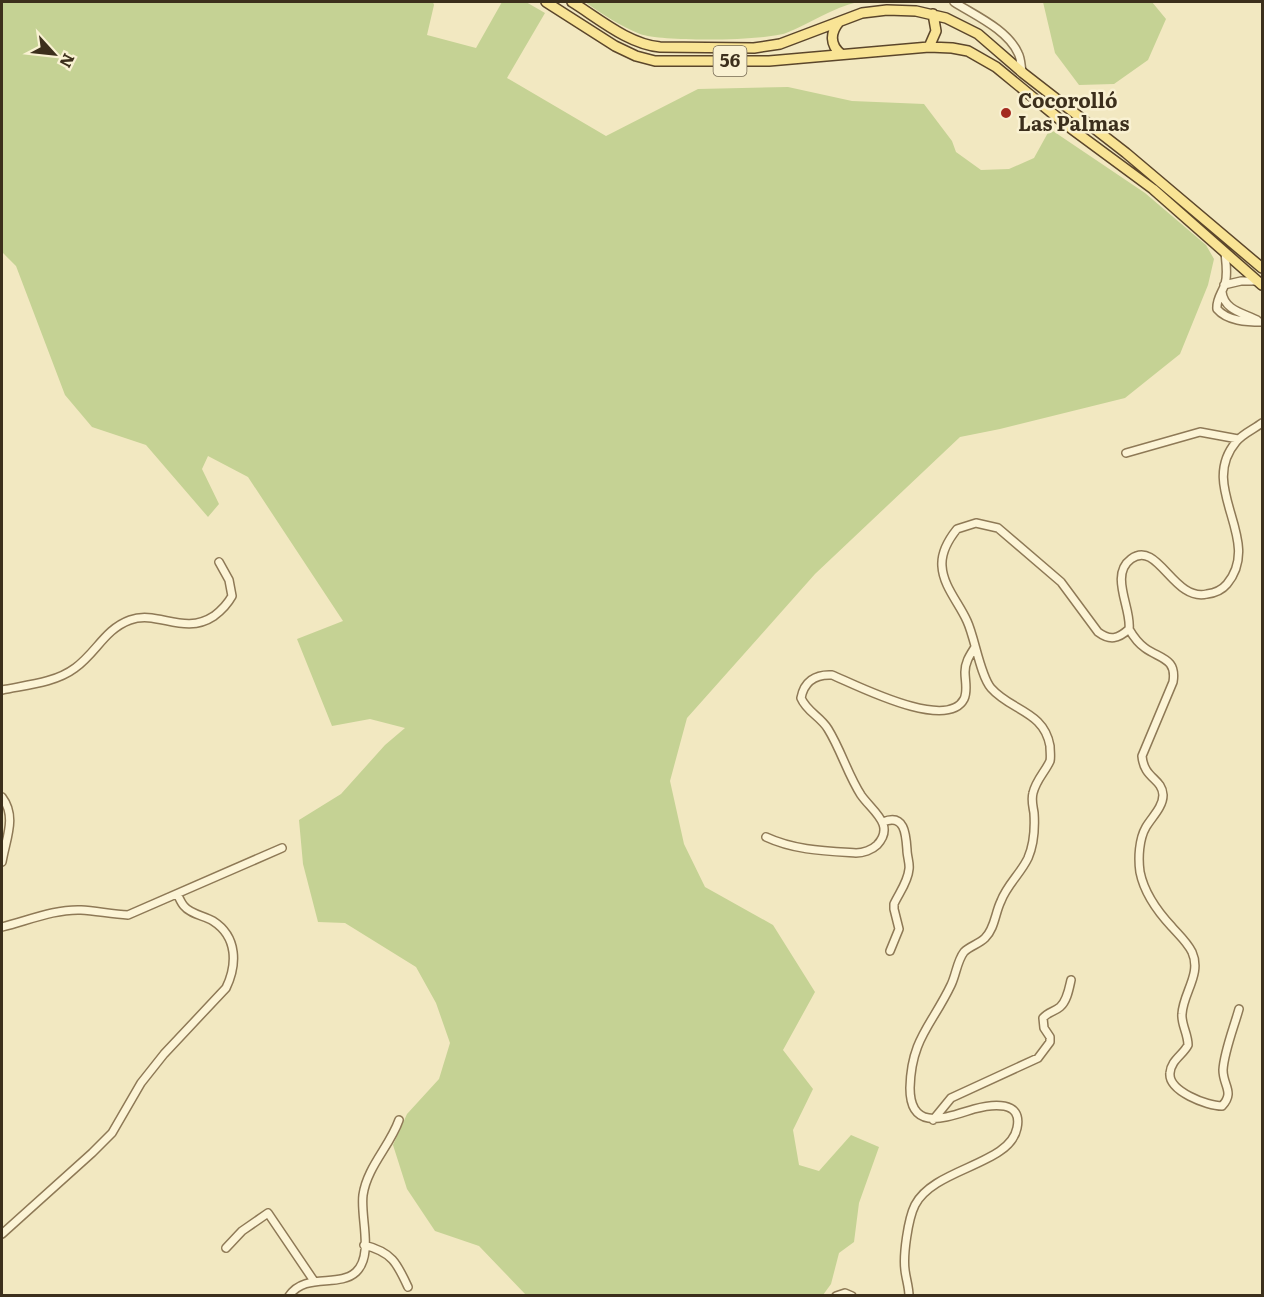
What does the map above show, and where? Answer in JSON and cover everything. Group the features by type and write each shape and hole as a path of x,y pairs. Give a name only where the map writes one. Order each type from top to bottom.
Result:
{"main road":[{"name":"56","path":"546,2 615,46 647,60 769,61 929,46 968,51 996,67 1069,127 1153,189 1260,283"},
{"name":"56","path":"572,2 633,40 644,45 660,47 768,46 780,44 862,13 887,10 916,11 957,22 978,34 1023,74 1126,153 1263,268"},
{"path":"929,46 936,31 933,14"},
{"path":"839,22 832,33 832,39 833,45 841,54"}],"street":[{"path":"954,2 1009,40 1018,53 1023,74"},
{"path":"1225,253 1226,274 1216,305 1219,312 1247,322 1262,322"},
{"path":"1223,288 1241,281 1260,283"},
{"path":"1239,1009 1223,1067 1229,1093 1225,1103 1222,1106 1214,1106 1176,1088 1170,1079 1170,1072 1176,1059 1188,1045 1182,1011 1196,964 1185,941 1158,910 1140,871 1141,839 1161,804 1163,796 1162,789 1156,780 1147,774 1142,756 1173,682 1174,674 1173,667 1167,660 1144,648 1129,629 1130,621 1122,580 1124,569 1131,560 1142,555 1151,557 1179,587 1202,596 1225,588 1235,573 1240,556 1238,535 1222,478 1227,456 1238,439 1263,423"},
{"path":"1126,453 1200,432 1238,439"},
{"path":"909,1296 905,1254 914,1207 922,1194 945,1178 994,1155 1009,1142 1017,1131 1019,1117 1007,1106 977,1108 933,1120 920,1115 913,1105 910,1085 914,1053 951,984 964,953 985,938 991,929 1002,898 1029,855 1034,838 1033,793 1041,773 1050,761 1048,735 1042,724 989,686 967,621 944,579 942,556 951,536 957,529 976,522 998,528 1060,582 1105,638 1116,638 1129,629"},
{"path":"2,690 61,677 77,667 111,630 129,620 142,617 191,624 201,623 211,618 224,608 232,596 229,580 219,562"},
{"path":"766,837 789,846 859,853 872,849 878,844 885,828 883,822 861,795 828,728 804,706 801,698 805,684 824,674 832,675 901,703 936,712 951,711 960,705 965,697 965,670 968,658 975,647"},
{"path":"2,797 9,807 10,817 2,862"},
{"path":"883,822 891,819 904,827 910,869 894,904 899,929 890,951"},
{"path":"2,927 40,916 80,910 128,915 282,848"},
{"path":"2,1234 112,1133 141,1083 164,1054 227,986 232,976 235,960 229,938 214,922 184,908 177,894"},
{"path":"933,1120 951,1098 1038,1058 1050,1042 1050,1037 1044,1028 1043,1018 1061,1006 1071,980"},
{"path":"291,1295 304,1284 314,1281 348,1278 360,1267 364,1256 363,1196 370,1175 399,1120"},
{"path":"226,1248 242,1231 268,1213 314,1281"},
{"path":"364,1245 386,1253 396,1263 408,1287"},
{"path":"836,1296 845,1293 852,1296"}],"green space":[{"path":"2,2 433,2 427,35 476,48 502,2 526,2 545,13 507,78 606,136 698,89 788,87 852,101 924,104 952,141 956,152 981,170 1009,169 1034,158 1050,129 1145,193 1206,245 1214,259 1208,285 1180,354 1125,398 960,437 815,574 687,718 670,781 684,844 705,887 773,925 815,992 783,1050 813,1089 793,1130 799,1165 819,1171 851,1135 879,1147 859,1203 854,1242 839,1253 831,1284 823,1295 526,1295 479,1246 435,1231 407,1189 393,1145 407,1114 439,1079 450,1043 436,1003 416,967 345,923 318,922 303,864 299,820 341,794 385,745 405,728 370,719 332,726 297,639 343,621 248,477 208,456 202,469 219,504 208,517 146,445 92,427 65,395 16,266 2,252"},
{"path":"585,2 858,2 786,33 757,38 713,40 652,37 640,34 611,20"},
{"path":"1043,2 1152,2 1166,19 1148,60 1114,84 1079,85 1055,53"}],"place":[{"name":"Cocorolló Las Palmas","path":"1006,113"}]}
